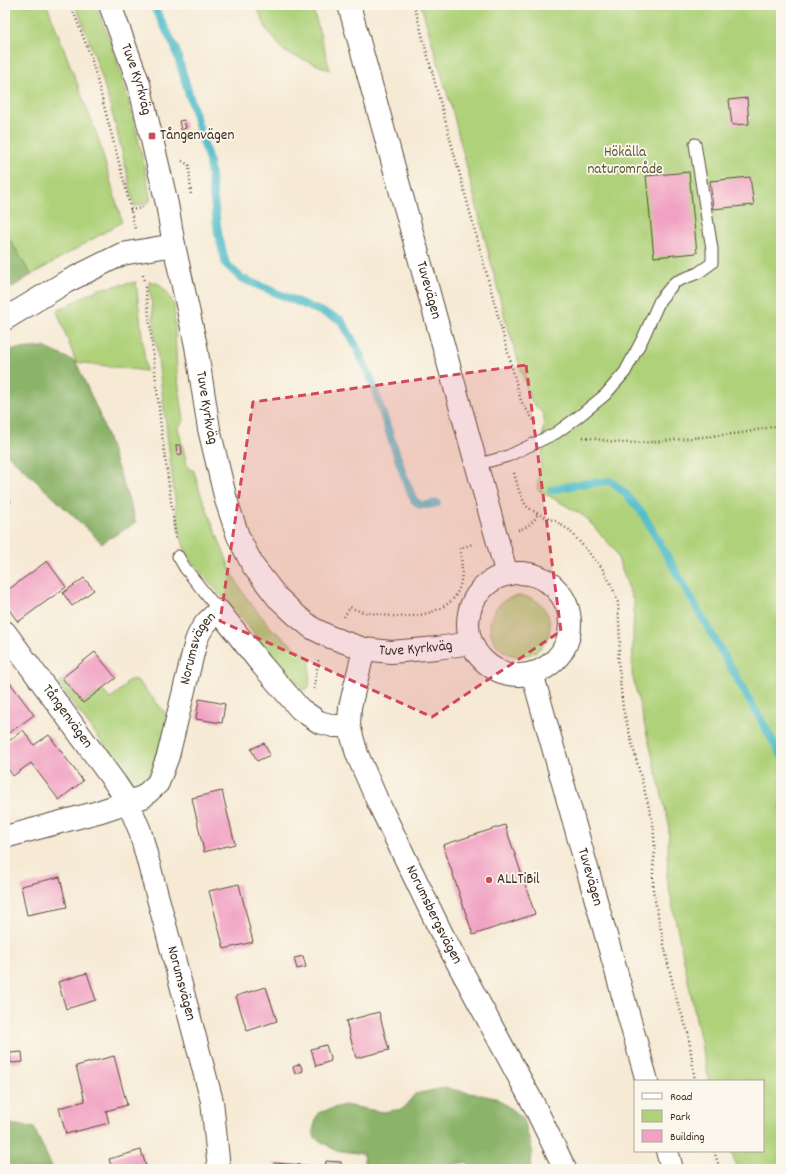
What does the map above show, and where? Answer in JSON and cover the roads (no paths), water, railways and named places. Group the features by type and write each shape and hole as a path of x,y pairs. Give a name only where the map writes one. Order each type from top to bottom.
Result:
{"street":[{"name":"Tuve Kyrkväg","path":"110,5 140,84 167,204 174,245 196,346 209,429 226,500 238,536 253,566 277,597 296,615 312,628 330,637 364,649 391,652 438,648 471,643"},
{"name":"Tuvevägen","path":"349,5 507,575"},
{"path":"5,319 66,282 122,254 174,245"},
{"path":"527,574 545,581 555,589 563,600 568,612 570,625 568,638 563,650 550,664 532,673 520,675 507,674 496,670 477,654 471,643 468,631 468,618 471,606 477,595 485,586 495,579 507,575 527,574"},
{"name":"Norumsvägen","path":"5,837 98,812 143,797 158,783 168,756 200,629 219,611 261,664 300,709 319,722 334,726 349,726"},
{"name":"Tångenvägen","path":"5,632 128,802"},
{"name":"Norumsbergsvägen","path":"364,649 350,707 349,726 357,754 377,800 442,934 534,1105 565,1169"},
{"name":"Tuvevägen","path":"532,673 647,1080"},
{"name":"Norumsvägen","path":"128,802 140,831 212,1101 219,1169"},
{"path":"667,1152 672,1169"}],"lane":[{"path":"476,465 508,456 556,432 578,417 604,395 625,372 643,338 660,300 675,282 698,273 712,263 712,249 695,144"},
{"path":"178,556 185,568 219,611"}],"waterway":[{"path":"153,5 175,47 209,161 218,233 226,264 241,278 341,320 355,344 371,379 405,479 414,500 420,505 437,503"},
{"path":"551,490 580,484 610,481 625,493 643,514 781,755"}],"place":[{"name":"Tångenvägen","path":"152,136"},
{"name":"ALLTiBil","path":"489,880"}],"park label":[{"name":"Hökälla naturområde","path":"625,162"}]}
